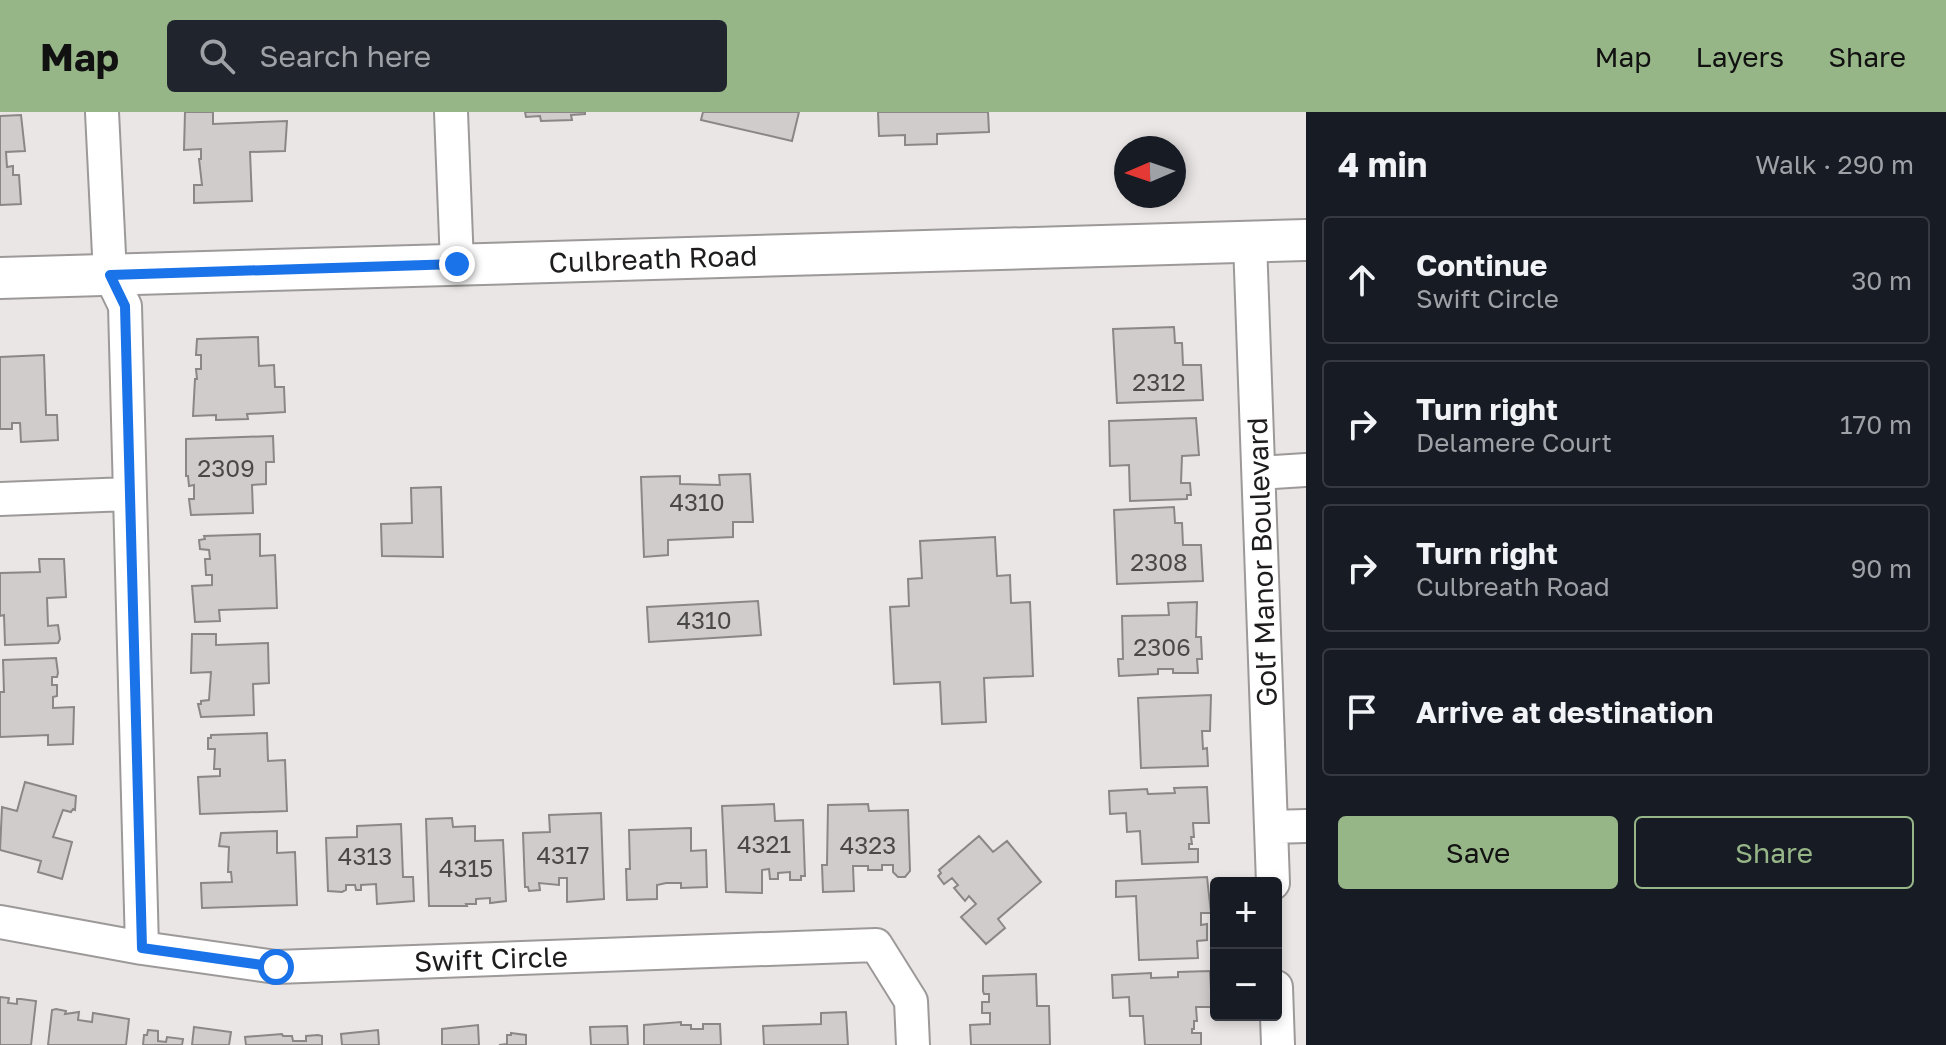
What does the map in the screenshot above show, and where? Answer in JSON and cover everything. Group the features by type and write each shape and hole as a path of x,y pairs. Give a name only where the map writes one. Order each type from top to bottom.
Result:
{"street":[{"path":"102,112 110,275 125,306 142,948"},
{"path":"451,112 457,264"},
{"name":"Culbreath Road","path":"0,278 1306,240"},
{"name":"Golf Manor Boulevard","path":"1250,242 1273,877"},
{"path":"1259,473 1306,470"},
{"path":"0,499 128,494"},
{"path":"1272,827 1306,826"},
{"name":"Swift Circle","path":"0,922 142,948 276,967 876,945 911,1001 913,1045"},
{"path":"1277,1021 1278,1045"}],"building":[{"path":"185,112 213,112 213,124 287,121 285,151 250,152 252,201 194,203 194,185 202,185 201,149 184,150"},
{"path":"525,112 585,114 571,115 572,120 541,121 540,116 526,117"},
{"path":"703,112 799,112 792,141 701,120"},
{"path":"878,112 988,112 989,132 937,134 937,144 905,145 905,135 879,136"},
{"path":"21,115 25,151 6,152 7,167 13,166 13,175 19,175 21,204 0,205 0,116"},
{"path":"1174,327 1175,343 1182,343 1183,365 1201,365 1203,400 1117,403 1113,329"},
{"path":"258,337 259,366 274,365 275,387 284,387 285,412 247,414 248,419 216,420 216,415 193,416 196,369 201,369 201,355 196,355 197,339"},
{"path":"44,355 46,415 57,415 58,440 21,442 20,423 12,423 12,429 0,429 0,357"},
{"path":"1196,418 1199,455 1182,456 1181,483 1190,483 1191,495 1187,495 1187,499 1130,501 1129,465 1110,466 1109,421"},
{"path":"273,436 274,462 266,462 266,484 252,485 253,513 191,515 189,499 194,499 194,485 189,486 186,476 186,439"},
{"path":"750,474 753,522 733,522 733,537 668,540 668,555 644,557 641,477 680,476 680,484 720,485 719,475"},
{"path":"441,487 443,557 382,556 381,524 412,523 411,488"},
{"path":"1174,507 1175,523 1182,523 1183,545 1201,545 1203,581 1117,584 1114,510"},
{"path":"260,534 260,556 275,555 277,608 219,610 220,621 195,622 192,586 212,585 212,575 206,575 205,559 210,559 209,550 200,549 199,540 205,539 204,536"},
{"path":"995,537 997,576 1010,575 1011,603 1030,602 1033,676 984,678 986,722 942,724 940,682 894,684 890,607 909,606 908,579 922,578 920,541"},
{"path":"39,559 64,559 66,597 47,598 48,626 58,625 60,639 58,643 5,645 4,615 0,616 0,573 40,572"},
{"path":"758,601 761,635 649,642 647,607"},
{"path":"1197,602 1196,637 1201,637 1202,659 1197,659 1198,673 1173,673 1173,669 1158,669 1158,674 1119,676 1118,659 1123,659 1122,616 1169,615 1168,603"},
{"path":"192,634 216,634 216,645 268,643 269,683 253,684 254,715 201,717 198,704 209,700 211,672 191,673"},
{"path":"56,658 58,673 57,677 52,677 52,685 57,685 57,696 53,697 53,708 74,707 73,744 48,745 48,735 0,737 3,660"},
{"path":"1211,695 1210,731 1202,731 1208,766 1141,768 1138,698"},
{"path":"267,733 268,761 285,760 287,811 200,814 198,777 220,776 220,769 214,769 215,749 208,749 208,738 211,735"},
{"path":"25,782 76,796 75,810 63,810 53,837 72,842 62,879 38,872 41,861 0,850 2,807 17,811"},
{"path":"1207,787 1209,823 1193,823 1194,837 1191,837 1192,844 1189,844 1189,849 1198,849 1198,862 1142,864 1140,831 1127,832 1126,813 1110,814 1109,791 1147,789 1148,794 1175,793 1174,788"},
{"path":"774,804 775,821 803,820 805,876 801,876 801,880 790,880 790,872 778,873 778,879 770,879 769,869 762,870 762,893 726,892 722,806"},
{"path":"868,804 869,811 908,810 910,871 905,877 898,877 893,872 893,865 882,865 882,870 853,866 854,891 823,892 822,865 827,865 828,805"},
{"path":"601,813 604,899 567,902 567,878 559,878 559,885 539,883 540,890 529,891 525,887 523,833 550,832 549,815"},
{"path":"452,818 453,827 475,826 475,841 503,840 506,901 490,903 490,898 476,899 476,904 467,906 429,906 426,819"},
{"path":"401,824 403,877 413,877 414,901 377,904 376,884 361,885 361,890 356,890 355,885 346,885 346,890 342,892 328,891 326,838 357,837 357,826"},
{"path":"691,828 691,851 706,850 707,887 681,888 681,883 666,883 657,885 657,899 627,900 629,830"},
{"path":"277,831 277,853 295,852 297,905 202,908 201,883 232,882 231,872 228,872 229,847 219,846 221,833"},
{"path":"979,836 993,852 1007,841 1041,882 998,919 1005,928 986,944 961,917 976,904 969,896 965,901 954,888 958,885 952,878 944,884 938,876 941,873 939,870"},
{"path":"1207,877 1210,913 1201,913 1201,925 1207,924 1207,940 1197,941 1198,958 1139,960 1136,896 1116,897 1116,881"},
{"path":"1210,971 1210,1007 1196,1007 1197,1021 1194,1021 1192,1029 1192,1033 1201,1033 1201,1045 1145,1045 1143,1016 1130,1016 1129,997 1113,998 1112,975 1151,973 1151,978 1178,977 1178,972"},
{"path":"1036,974 1037,1006 1049,1006 1050,1045 971,1045 970,1025 990,1024 990,1013 982,1013 982,1002 989,1002 989,994 983,991 983,976"},
{"path":"0,997 9,998 8,1003 17,1004 17,999 36,1001 31,1045 0,1045"},
{"path":"52,1010 66,1011 65,1014 79,1012 78,1020 92,1022 93,1013 129,1019 126,1045 48,1045"},
{"path":"846,1012 848,1045 764,1045 763,1026 821,1024 821,1013"},
{"path":"681,1022 681,1025 691,1025 691,1029 703,1029 703,1024 720,1024 721,1045 644,1045 644,1025"},
{"path":"478,1025 479,1045 442,1045 442,1029"},
{"path":"627,1026 628,1045 591,1045 590,1027"},
{"path":"194,1027 231,1032 229,1045 192,1045"},
{"path":"148,1030 158,1031 158,1041 166,1042 167,1037 183,1039 182,1045 143,1045"},
{"path":"378,1030 379,1045 342,1045 341,1034"},
{"path":"507,1035 526,1035 526,1045 499,1045 507,1044"},
{"path":"292,1036 293,1041 306,1041 306,1036 322,1036 322,1045 246,1045 245,1037"}],"route":[{"path":"276,967 142,948 125,306 110,275 457,264"}]}
